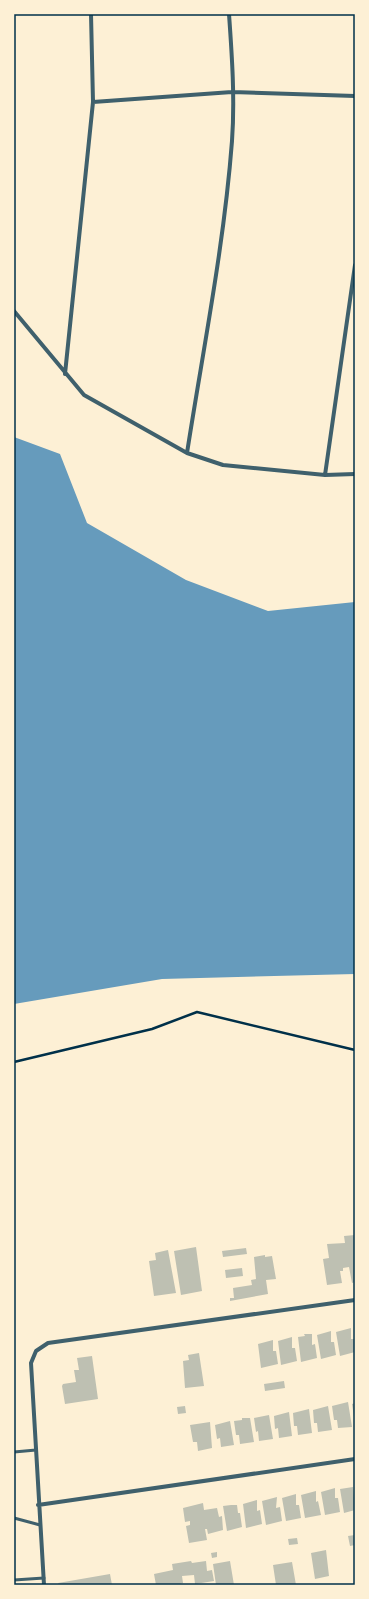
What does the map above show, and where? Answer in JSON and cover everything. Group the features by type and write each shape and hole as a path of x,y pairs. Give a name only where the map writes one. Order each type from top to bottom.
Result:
{"street":[{"path":"65,374 93,102 91,14"},
{"path":"187,453 222,233 232,140 229,14"},
{"path":"93,102 232,92 355,96"},
{"path":"325,475 355,265"},
{"path":"14,310 65,374 84,395 187,453 223,464 325,475 355,474"},
{"path":"44,1585 38,1505 31,1363 36,1351 48,1343 355,1300"},
{"path":"38,1505 355,1459"}],"lane":[{"path":"14,1452 36,1450"},
{"path":"14,1518 40,1525"},
{"path":"14,1580 44,1578"}],"path":[{"path":"14,1062 152,1029 197,1012 355,1050"}],"water":[{"path":"14,437 60,454 87,523 186,580 268,611 355,602 355,974 162,979 14,1004"}],"building":[{"path":"355,1235 355,1282 352,1283 349,1267 343,1268 343,1271 340,1271 342,1283 327,1285 323,1259 329,1258 327,1244 345,1243 344,1236"},
{"path":"196,1247 202,1291 181,1295 174,1251"},
{"path":"246,1248 247,1254 223,1257 222,1251"},
{"path":"168,1250 176,1293 154,1296 149,1261 156,1260 155,1253"},
{"path":"265,1255 265,1257 272,1256 276,1279 266,1280 268,1294 230,1301 230,1298 234,1298 233,1288 252,1285 251,1280 256,1279 254,1257"},
{"path":"242,1268 243,1276 226,1278 225,1270"},
{"path":"351,1328 351,1339 354,1339 355,1352 340,1356 336,1332"},
{"path":"331,1331 331,1342 334,1342 336,1355 321,1359 317,1335"},
{"path":"304,1334 312,1334 312,1345 315,1344 317,1358 301,1362 298,1337 305,1336"},
{"path":"292,1337 292,1348 295,1348 297,1361 281,1365 278,1341"},
{"path":"273,1340 273,1351 276,1351 278,1364 261,1368 258,1344"},
{"path":"199,1353 204,1386 185,1388 183,1361 189,1360 188,1355"},
{"path":"92,1356 98,1399 65,1404 62,1386 63,1384 76,1382 74,1370 79,1370 77,1358"},
{"path":"284,1381 285,1388 265,1391 264,1384"},
{"path":"348,1402 352,1427 338,1428 337,1420 334,1420 332,1406"},
{"path":"355,1403 355,1417 354,1417 352,1404"},
{"path":"185,1406 186,1413 178,1414 177,1407"},
{"path":"328,1406 332,1430 318,1432 317,1423 314,1423 313,1410"},
{"path":"309,1409 312,1433 298,1435 297,1426 294,1426 293,1413"},
{"path":"289,1412 292,1436 279,1438 278,1428 275,1429 274,1416"},
{"path":"269,1415 273,1439 259,1441 254,1418"},
{"path":"242,1418 250,1418 254,1442 240,1444 239,1435 236,1435 234,1421 242,1420"},
{"path":"230,1421 234,1445 221,1447 220,1438 217,1439 215,1425"},
{"path":"210,1422 212,1448 198,1451 197,1442 193,1442 190,1425"},
{"path":"353,1487 355,1510 344,1513 340,1489"},
{"path":"335,1488 335,1498 338,1498 340,1512 325,1515 321,1492"},
{"path":"316,1491 316,1502 318,1501 321,1515 305,1518 301,1495"},
{"path":"296,1494 296,1505 299,1505 301,1518 286,1521 282,1498"},
{"path":"277,1497 276,1508 280,1507 282,1521 266,1525 262,1501"},
{"path":"257,1500 257,1511 260,1510 262,1524 246,1528 243,1504"},
{"path":"203,1503 204,1510 217,1508 219,1517 222,1516 223,1530 208,1534 207,1529 205,1529 207,1540 189,1543 186,1526 190,1525 190,1521 185,1522 183,1508"},
{"path":"237,1505 242,1527 227,1531 223,1506"},
{"path":"355,1535 355,1545 350,1546 348,1536"},
{"path":"297,1538 298,1544 289,1545 288,1539"},
{"path":"326,1550 329,1576 315,1579 311,1553"},
{"path":"217,1552 217,1557 212,1558 211,1553"},
{"path":"191,1561 192,1563 206,1561 207,1571 212,1570 214,1581 195,1584 194,1575 182,1576 183,1583 176,1585 156,1585 154,1574 173,1570 172,1564"},
{"path":"230,1561 234,1585 216,1585 213,1564"},
{"path":"292,1562 296,1585 276,1585 273,1565"},
{"path":"110,1574 112,1585 59,1585 58,1583"}]}
